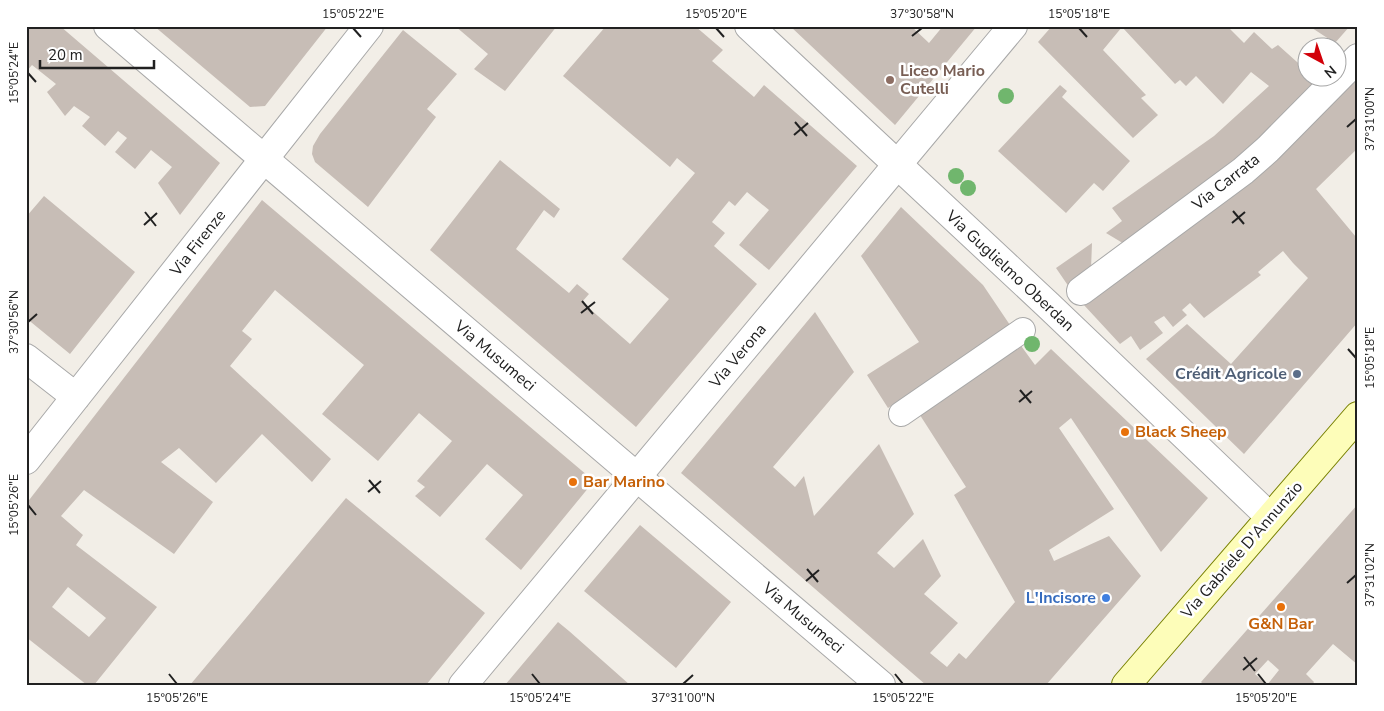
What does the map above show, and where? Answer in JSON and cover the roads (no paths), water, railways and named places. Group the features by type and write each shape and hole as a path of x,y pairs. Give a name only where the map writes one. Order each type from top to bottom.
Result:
{"main road":[{"name":"Via Gabriele D'Annunzio","path":"1126,685 1358,416"}],"street":[{"name":"Via Musumeci","path":"108,26 881,685"},
{"name":"Via Firenze","path":"26,460 369,26"},
{"name":"Via Guglielmo Oberdan","path":"749,26 1056,313 1270,517"},
{"name":"Via Verona","path":"463,685 1013,26"},
{"name":"Via Carrata","path":"1081,291 1243,171 1262,155 1358,58"},
{"path":"901,414 1023,330"},
{"path":"26,358 76,397"}],"place":[{"name":"Liceo Mario Cutelli","path":"890,80"},
{"name":"Crédit Agricole","path":"1297,374"},
{"name":"Black Sheep","path":"1125,432"},
{"name":"Bar Marino","path":"573,482"},
{"name":"L'Incisore","path":"1106,598"},
{"name":"G&N Bar","path":"1281,607"}]}
